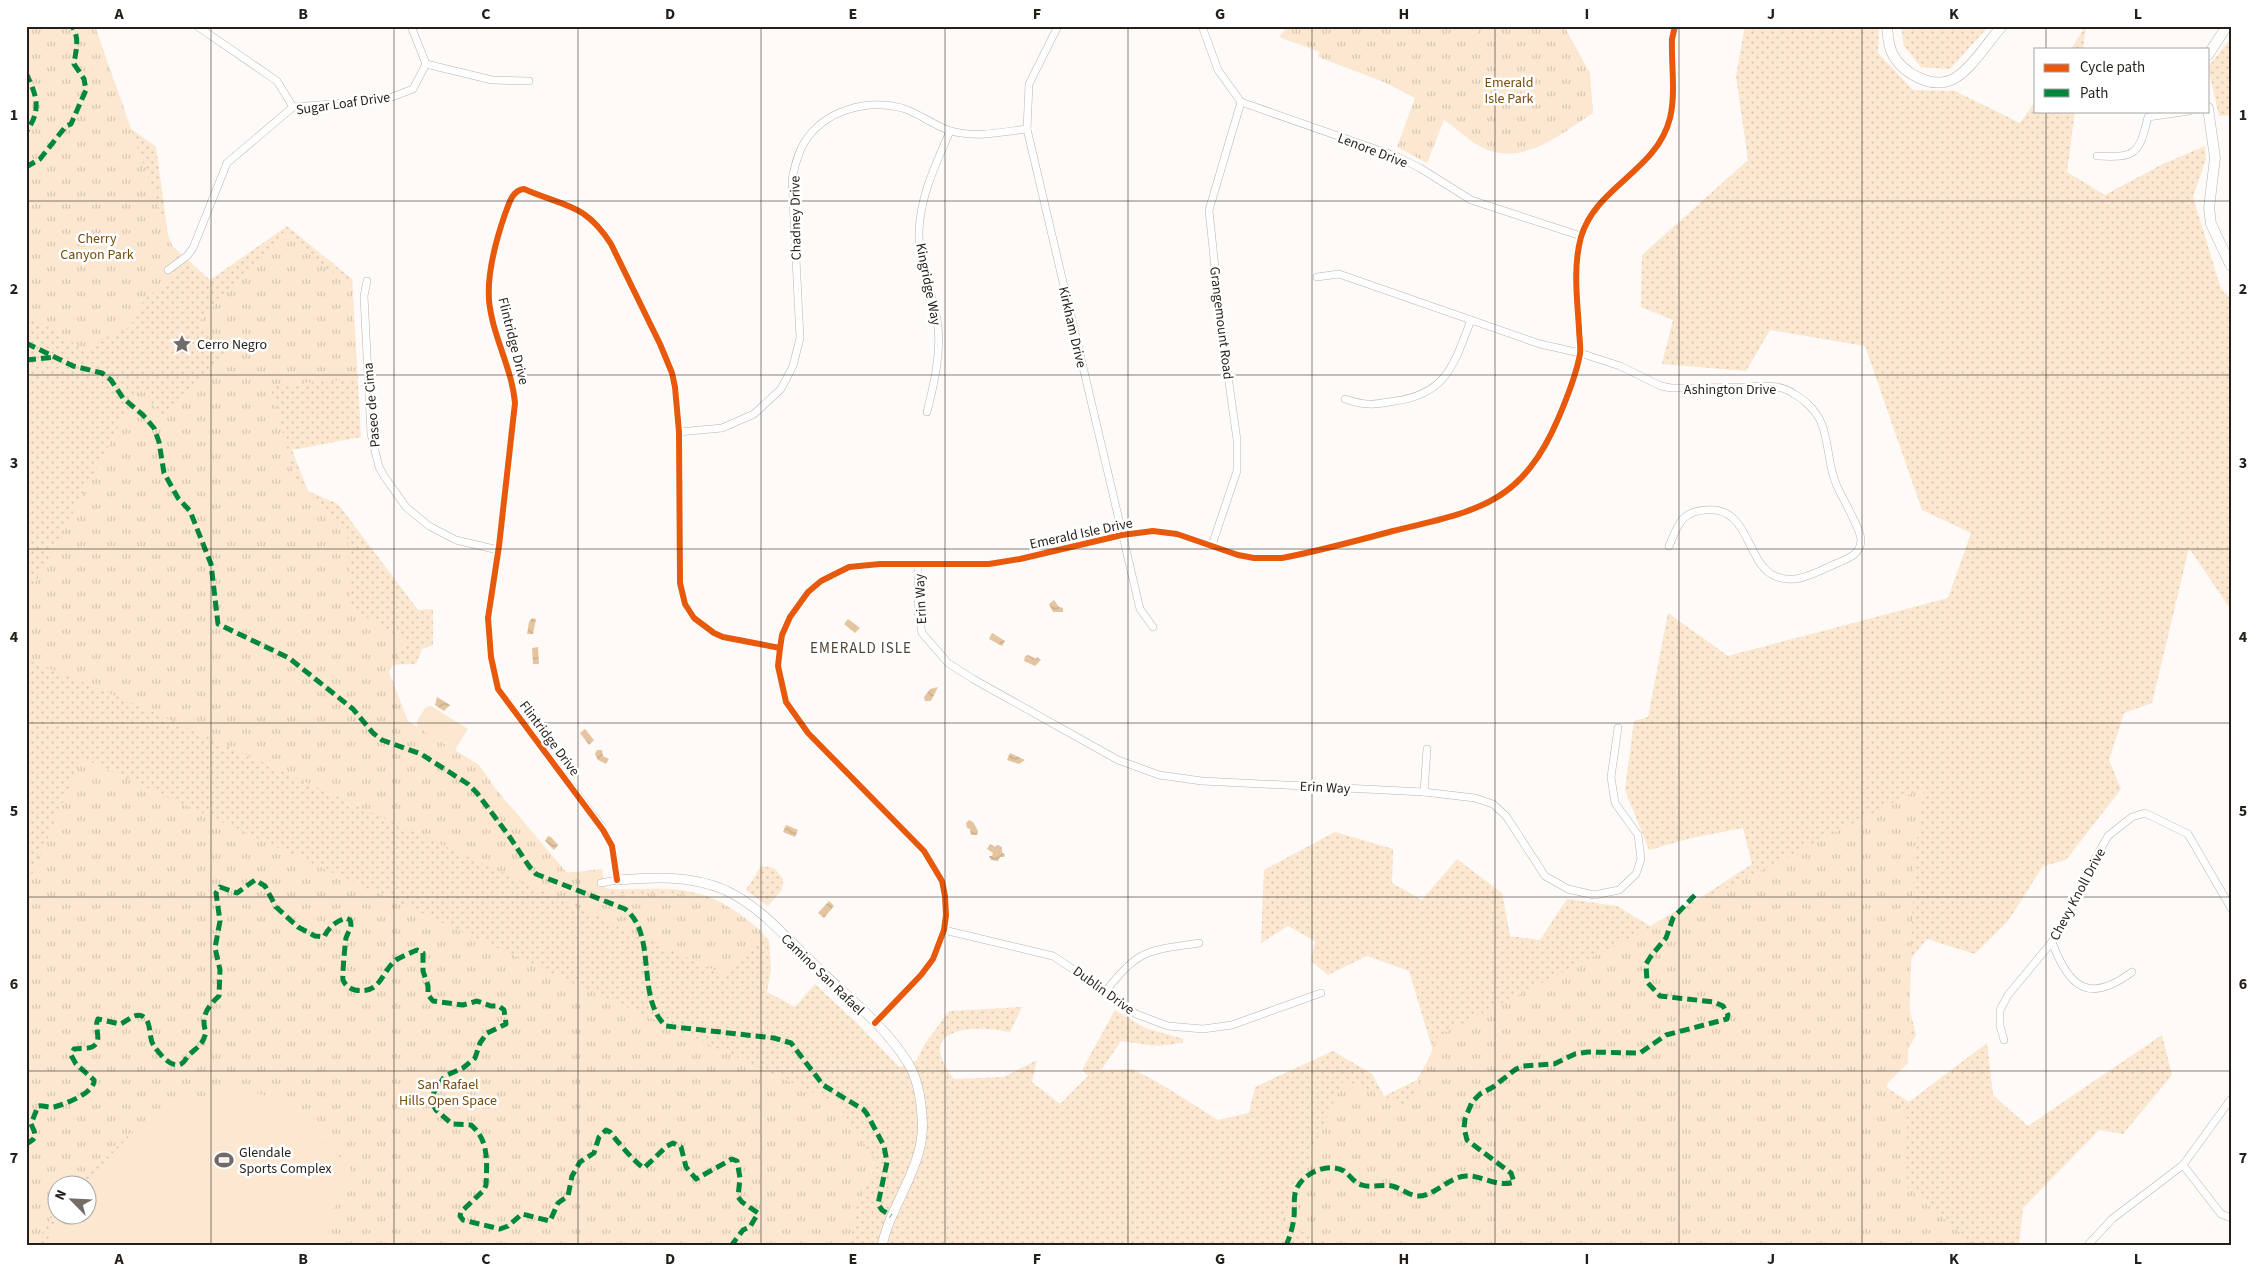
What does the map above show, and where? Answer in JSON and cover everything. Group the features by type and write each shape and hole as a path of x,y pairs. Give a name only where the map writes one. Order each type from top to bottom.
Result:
{"main road":[{"path":"1887,26 1888,41 1896,60 1910,72 1926,81 1944,82 1959,75 2002,26"},
{"path":"2210,52 2227,26"},
{"path":"2208,112 2215,158 2209,208 2211,224 2231,266"}],"street":[{"path":"197,26 276,82 293,107"},
{"path":"411,26 426,64 492,80 528,81"},
{"name":"Kirkham Drive","path":"1058,26 1029,84 1027,129 1140,609 1153,627"},
{"path":"1202,26 1218,70 1241,102"},
{"name":"Emerald Isle Drive","path":"875,1023 924,971 938,949 946,916 945,896 942,881 924,851 808,733 786,702 778,666 780,648 782,635 799,602 821,581 849,567 880,564 989,564 1020,559 1122,535 1153,531 1167,532 1254,558 1282,558 1449,518 1489,503 1506,492 1537,461 1569,392 1580,353 1576,273 1581,236 1592,214 1605,197 1642,165 1655,150 1665,133 1672,105 1672,59 1675,26"},
{"name":"Sugar Loaf Drive","path":"168,270 187,256 193,248 227,163 293,107 384,100 413,89 426,64"},
{"name":"Lenore Drive","path":"1241,102 1398,157 1420,168 1471,200 1581,236"},
{"name":"Grangemount Road","path":"1212,545 1237,471 1237,440 1221,326 1209,210 1241,102"},
{"name":"Chadney Drive","path":"679,432 722,428 754,414 781,389 793,366 800,338 792,179 796,160 805,141 824,122 848,108 867,104 883,104 904,109 950,131 981,135 1027,129"},
{"path":"2097,156 2121,157 2132,154 2142,140 2148,117 2182,112"},
{"name":"Kingridge Way","path":"927,412 939,351 938,325 920,252 920,216 926,187 950,131"},
{"name":"Flintridge Drive","path":"617,880 612,846 602,827 498,689 490,657 488,618 515,403 513,386 491,309 490,283 491,267 500,230 515,192 524,188 579,210 588,215 602,230 615,252 672,373 679,432 680,583 685,604 694,618 714,633 780,648"},
{"name":"Ashington Drive","path":"1317,277 1339,274 1540,344 1580,353 1620,366 1661,386 1671,388 1777,387 1794,394 1810,406 1820,420 1835,483 1848,511 1859,528 1862,538 1860,547 1854,556 1801,580 1784,579 1770,574 1758,558 1741,526 1730,516 1713,509 1694,511 1681,520 1669,546"},
{"name":"Paseo de Cima","path":"366,281 364,296 371,434 376,457 384,476 406,507 430,526 456,540 498,550"},
{"path":"1345,399 1365,406 1413,399 1430,390 1444,378 1454,363 1471,320"},
{"name":"Erin Way","path":"918,564 918,611 922,633 948,663 973,679 1118,760 1159,775 1202,781 1424,792 1474,798 1493,804 1506,816 1545,876 1568,888 1594,895 1619,890 1636,874 1641,853 1638,835 1615,803 1611,778 1618,728"},
{"path":"1424,792 1427,749"},
{"name":"Chevy Knoll Drive","path":"2004,1040 2000,1026 2000,1010 2008,995 2052,942 2068,915 2108,836 2132,817 2145,813 2188,834 2231,908"},
{"name":"Camino San Rafael","path":"601,883 617,880 679,878 710,885 739,898 762,916 889,1036 909,1064 919,1093 923,1120 918,1154 891,1216 882,1246"},
{"name":"Dublin Drive","path":"944,930 1044,952 1061,960 1136,1014 1168,1026 1203,1029 1232,1024 1321,994"},
{"path":"2052,942 2060,962 2068,975 2086,988 2098,990 2109,986 2132,972"},
{"path":"1106,991 1124,968 1150,950 1199,944"},
{"path":"2087,1246 2112,1219 2183,1165 2231,1098"},
{"path":"2183,1165 2222,1214 2231,1218"}],"green space":[{"path":"26,26 100,106 156,147 169,243 210,280 287,226 352,279 361,437 292,450 308,491 338,504 418,610 433,609 433,645 422,649 416,664 384,665 389,712 455,750 472,767 558,873 599,871 602,888 684,891 711,898 724,904 747,920 769,940 771,969 767,992 795,1007 815,984 860,1026 899,1067 917,1060 924,1045 949,1011 1022,1007 1010,1032 980,1029 965,1030 953,1033 944,1039 940,1049 943,1062 954,1079 1004,1077 1037,1060 1032,1082 1060,1104 1088,1076 1082,1070 1115,1010 1145,1028 1184,1039 1182,1043 1157,1046 1121,1041 1101,1070 1133,1069 1218,1120 1249,1113 1255,1087 1333,1051 1372,1074 1384,1096 1417,1080 1433,1051 1409,971 1367,956 1328,975 1311,961 1315,941 1288,926 1261,943 1264,870 1335,832 1393,849 1392,883 1422,900 1457,859 1502,893 1510,936 1540,940 1567,899 1617,906 1650,926 1708,893 1752,864 1743,828 1691,838 1649,850 1625,790 1634,721 1648,717 1668,613 1728,656 1948,598 1971,533 1922,510 1865,346 1770,330 1746,371 1662,364 1673,320 1641,307 1642,255 1748,160 1736,76 1745,26 1879,26 1878,53 1913,90 1955,91 2020,123 2034,103 2034,112 2075,112 2067,172 2105,195 2163,164 2205,146 2206,159 2193,197 2221,289 2231,299 2231,610 2189,548 2152,703 2124,713 2109,760 2121,789 2066,860 2043,866 2008,921 1975,954 1927,939 1900,972 1916,1035 1886,1087 1909,1102 1987,1043 1993,1095 2028,1126 2162,1035 2172,1075 2123,1134 2099,1130 2023,1208 2019,1246 326,1246 98,1177 98,1174 48,1174 48,1224 56,1224 45,1246 26,1246"},
{"name":"Cherry Canyon Park","path":"26,26 95,26 181,271 147,297 139,307 136,318 127,329 99,339 88,352 26,313"},
{"name":"Emerald Isle Park","path":"1288,26 1564,26 1590,73 1593,113 1540,146 1511,154 1481,147 1444,120 1427,163 1397,147 1415,98 1384,82 1318,57 1320,52 1279,37"},
{"path":"1452,26 1481,26 1474,38"},
{"path":"1901,26 1989,26 1950,69 1921,67 1904,46"},
{"path":"2086,26 2083,48 2072,48"},
{"path":"2231,38 2231,115 2219,116 2210,76 2210,64"},
{"path":"285,231 327,269 352,283 357,379 270,385 296,483 347,528 351,609 407,640 389,672 408,721 479,765 495,788 567,873 602,869 606,897 671,893 690,895 727,907 745,918 764,934 723,974 140,706 26,659 26,600 141,385 162,421 226,353 196,325"},
{"path":"431,706 468,729 455,750 417,727 417,721 426,707"},
{"name":"San Rafael Hills Open Space","path":"82,758 836,1103 877,1163 855,1211 850,1246 302,1246 145,1123 123,1138 89,1174 48,1174 48,1223 36,1246 26,1246 26,888"},
{"path":"1924,787 1914,866 1908,1063 1885,1086 1907,1109 1906,1186 1972,1243 1971,1246 1333,1246 1281,1222 1344,1079 1408,1107 1438,1036"},
{"path":"761,866 774,868 783,878 782,890 768,906 746,890"},
{"name":"Glendale Sports Complex","path":"237,1089 268,1096 310,1128 351,1169 343,1196 330,1213 325,1232 326,1246 45,1246 56,1224 98,1224 98,1174 93,1174 143,1122 172,1103"}],"water":[{"path":"1054,600 1059,607 1063,608 1063,612 1053,612 1049,604"},
{"path":"532,618 536,619 533,634 527,634 529,622"},
{"path":"848,619 860,628 855,633 844,624"},
{"path":"992,633 1005,641 1002,646 989,639"},
{"path":"538,647 539,664 533,664 532,648"},
{"path":"1028,655 1041,660 1035,666 1024,661 1025,656"},
{"path":"938,687 931,701 925,701 924,697 930,689"},
{"path":"437,697 450,705 444,711 435,705"},
{"path":"585,729 594,740 589,745 580,733"},
{"path":"597,750 602,750 603,756 609,759 606,764 598,760 595,754"},
{"path":"1010,753 1025,760 1019,764 1007,760"},
{"path":"969,820 973,822 978,831 977,835 971,835 970,829 967,828 966,823"},
{"path":"786,825 798,830 795,837 783,832"},
{"path":"548,836 558,845 554,850 545,841"},
{"path":"990,844 995,847 998,845 1002,847 1004,857 1000,857 998,861 991,860 989,856 992,856 993,853 987,849"},
{"path":"829,901 834,906 824,918 818,913"}],"marked path":[{"path":"26,167 40,159 66,126 71,124 86,90 84,79 74,64 77,40 72,26"},
{"path":"26,73 33,89 36,103 34,117 26,132"},
{"path":"26,343 73,366 102,373 111,380 123,398 143,415 154,428 159,442 164,473 178,498 190,511 211,564 218,624 289,658 353,709 373,733 382,740 421,754 468,784 477,793 536,874 625,909 635,920 641,934 651,999 657,1014 666,1026 774,1038 791,1043 823,1085 864,1110 867,1114 884,1146 887,1162 878,1204 882,1210 891,1216"},
{"path":"26,360 55,357"},
{"path":"26,1144 33,1140 35,1136 31,1124 38,1106 52,1107 65,1103 85,1093 93,1085 94,1080 76,1064 71,1055 74,1049 90,1048 95,1044 98,1038 98,1019 120,1024 134,1016 141,1015 148,1023 154,1046 166,1060 177,1065 181,1064 200,1044 206,1032 204,1027 206,1012 219,996 220,970 215,948 220,921 216,893 220,887 237,893 255,880 265,886 276,907 298,927 315,936 324,937 333,925 342,919 350,920 351,927 346,941 343,980 351,989 364,991 370,989 380,981 396,960 417,950 423,953 423,971 428,986 428,995 433,1001 463,1005 477,1001 491,1006 499,1006 504,1010 506,1024 487,1033 480,1043 475,1058 463,1068 445,1076 434,1092 432,1103 436,1110 452,1124 471,1125 481,1137 486,1152 486,1185 484,1190 461,1212 460,1216 463,1220 500,1229 508,1226 522,1214 550,1221 558,1203 568,1196 572,1176 580,1162 594,1153 599,1137 606,1130 644,1168 667,1146 673,1143 681,1147 686,1167 696,1179 732,1159 737,1161 740,1178 738,1197 758,1213 750,1227 743,1230 731,1246"},
{"path":"1286,1246 1293,1224 1296,1190 1299,1184 1310,1174 1323,1169 1337,1169 1344,1171 1362,1185 1392,1186 1417,1196 1429,1193 1459,1177 1472,1176 1502,1183 1514,1182 1511,1173 1467,1140 1464,1128 1465,1119 1472,1102 1480,1094 1523,1066 1554,1064 1575,1054 1588,1052 1640,1053 1666,1035 1727,1019 1728,1015 1723,1006 1714,1002 1660,996 1647,982 1646,964 1666,938 1673,918 1697,893"}],"cycle path":[{"path":"875,1023 921,975 933,959 944,930 946,915 945,896 942,881 924,851 808,733 786,702 778,666 782,635 790,617 808,592 821,581 849,567 880,564 989,564 1020,559 1122,535 1153,531 1177,534 1238,555 1254,558 1282,558 1338,546 1449,517 1493,500 1511,487 1528,470 1544,448 1568,395 1580,354 1576,271 1581,237 1589,219 1599,204 1653,152 1663,136 1672,108 1672,39 1675,26"},
{"path":"617,880 612,846 603,830 498,689 491,657 488,618 499,546 515,403 510,377 491,313 489,278 495,245 505,214 512,198 520,190 524,189 583,213 601,231 611,244 660,344 672,373 679,432 680,583 685,604 694,618 714,633 723,637 780,648"}],"place":[{"name":"Cerro Negro","path":"182,344"},
{"name":"Glendale Sports Complex","path":"224,1160"}],"district":[{"name":"EMERALD ISLE","path":"861,648"}]}
